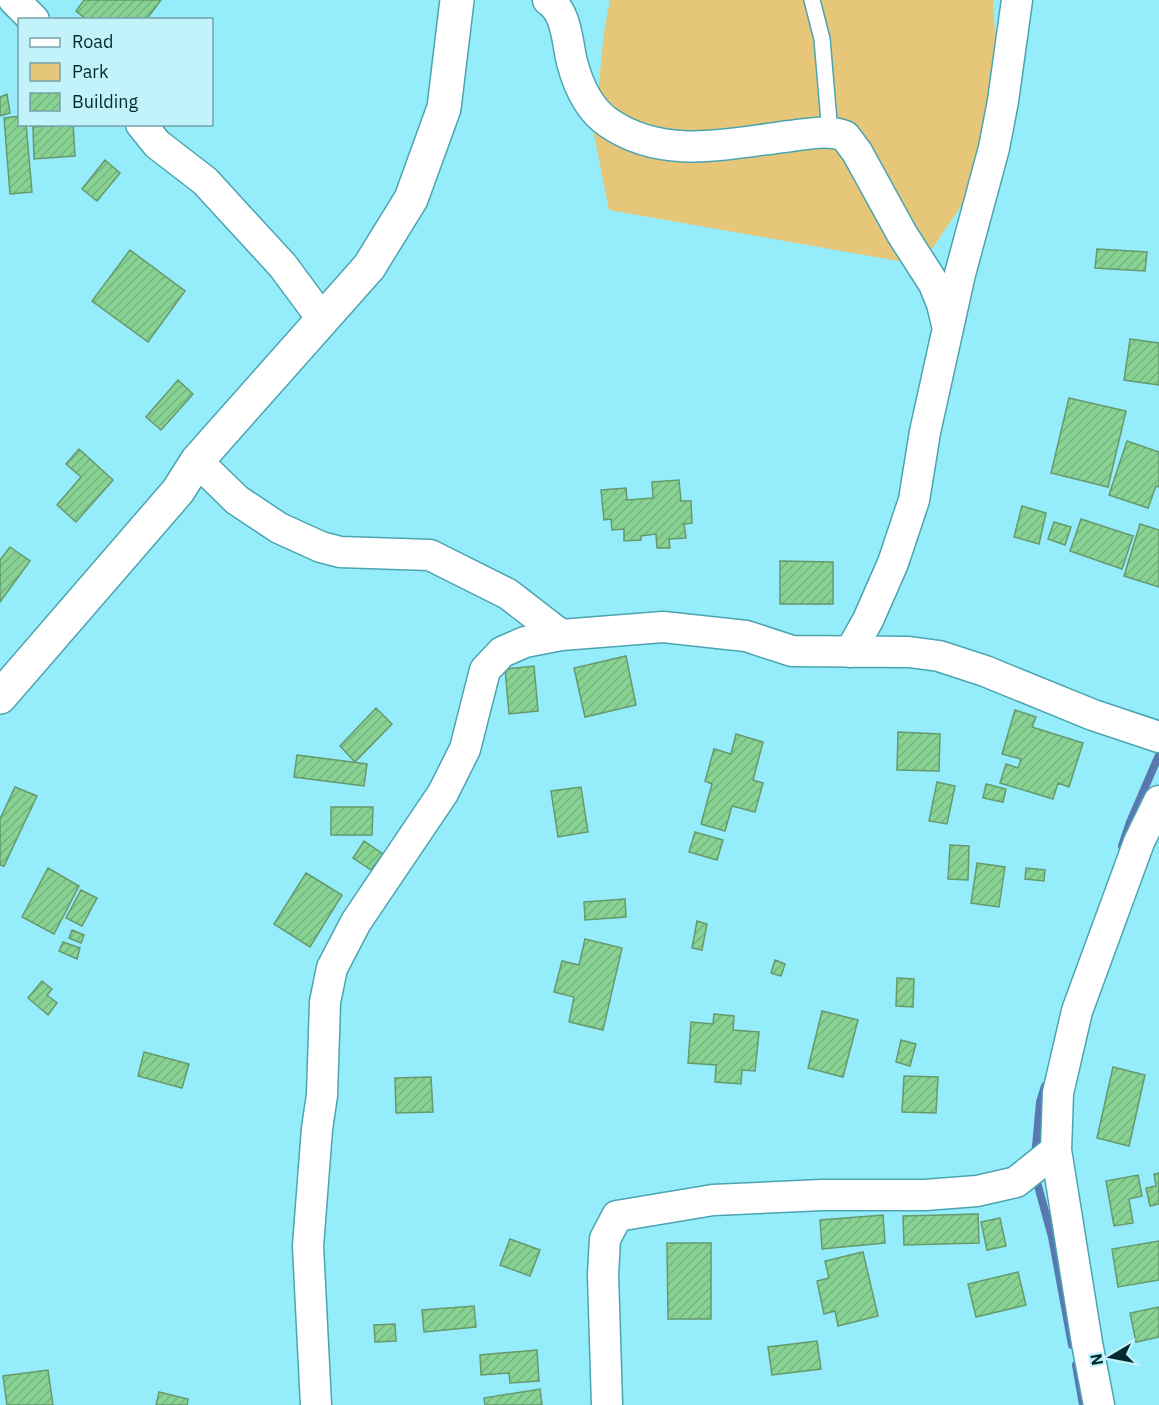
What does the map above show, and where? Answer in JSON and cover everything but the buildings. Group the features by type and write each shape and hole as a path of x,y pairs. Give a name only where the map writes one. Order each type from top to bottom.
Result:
{"street":[{"path":"14,0 32,18"},
{"path":"0,697 178,491 197,461 369,267 411,199 444,108 457,0"},
{"path":"548,0 560,13 575,73 585,96 599,115 626,132 651,142 696,148 830,133 845,136 863,162 902,234 934,284 948,329"},
{"path":"850,652 868,620 893,563 914,500 926,432 960,274 994,148 1017,0"},
{"path":"143,126 157,144 205,181 283,266 323,320"},
{"path":"197,461 237,500 279,528 321,547 340,552 430,555 508,594 561,635"},
{"path":"316,1405 308,1246 317,1129 322,1095 325,1002 332,968 356,922 443,793 465,749 486,670 502,651 525,642 561,635 663,627 746,636 792,651 909,652 939,656 985,671 1093,715 1159,737"},
{"path":"1099,1405 1056,1150 1058,1094 1077,1011 1139,842 1159,801"},
{"path":"608,1405 605,1239 617,1216 713,1200 822,1195 925,1195 977,1191 1016,1182 1056,1150"}],"lane":[{"path":"812,0 822,39 830,133"}],"green space":[{"path":"610,0 993,0 999,101 972,190 921,265 609,210 594,135 604,32"}],"waterway":[{"path":"1122,846 1159,755"},
{"path":"1035,1157 1040,1102 1045,1086"},
{"path":"1035,1175 1052,1237 1072,1345"},
{"path":"1076,1365 1083,1405"}]}
